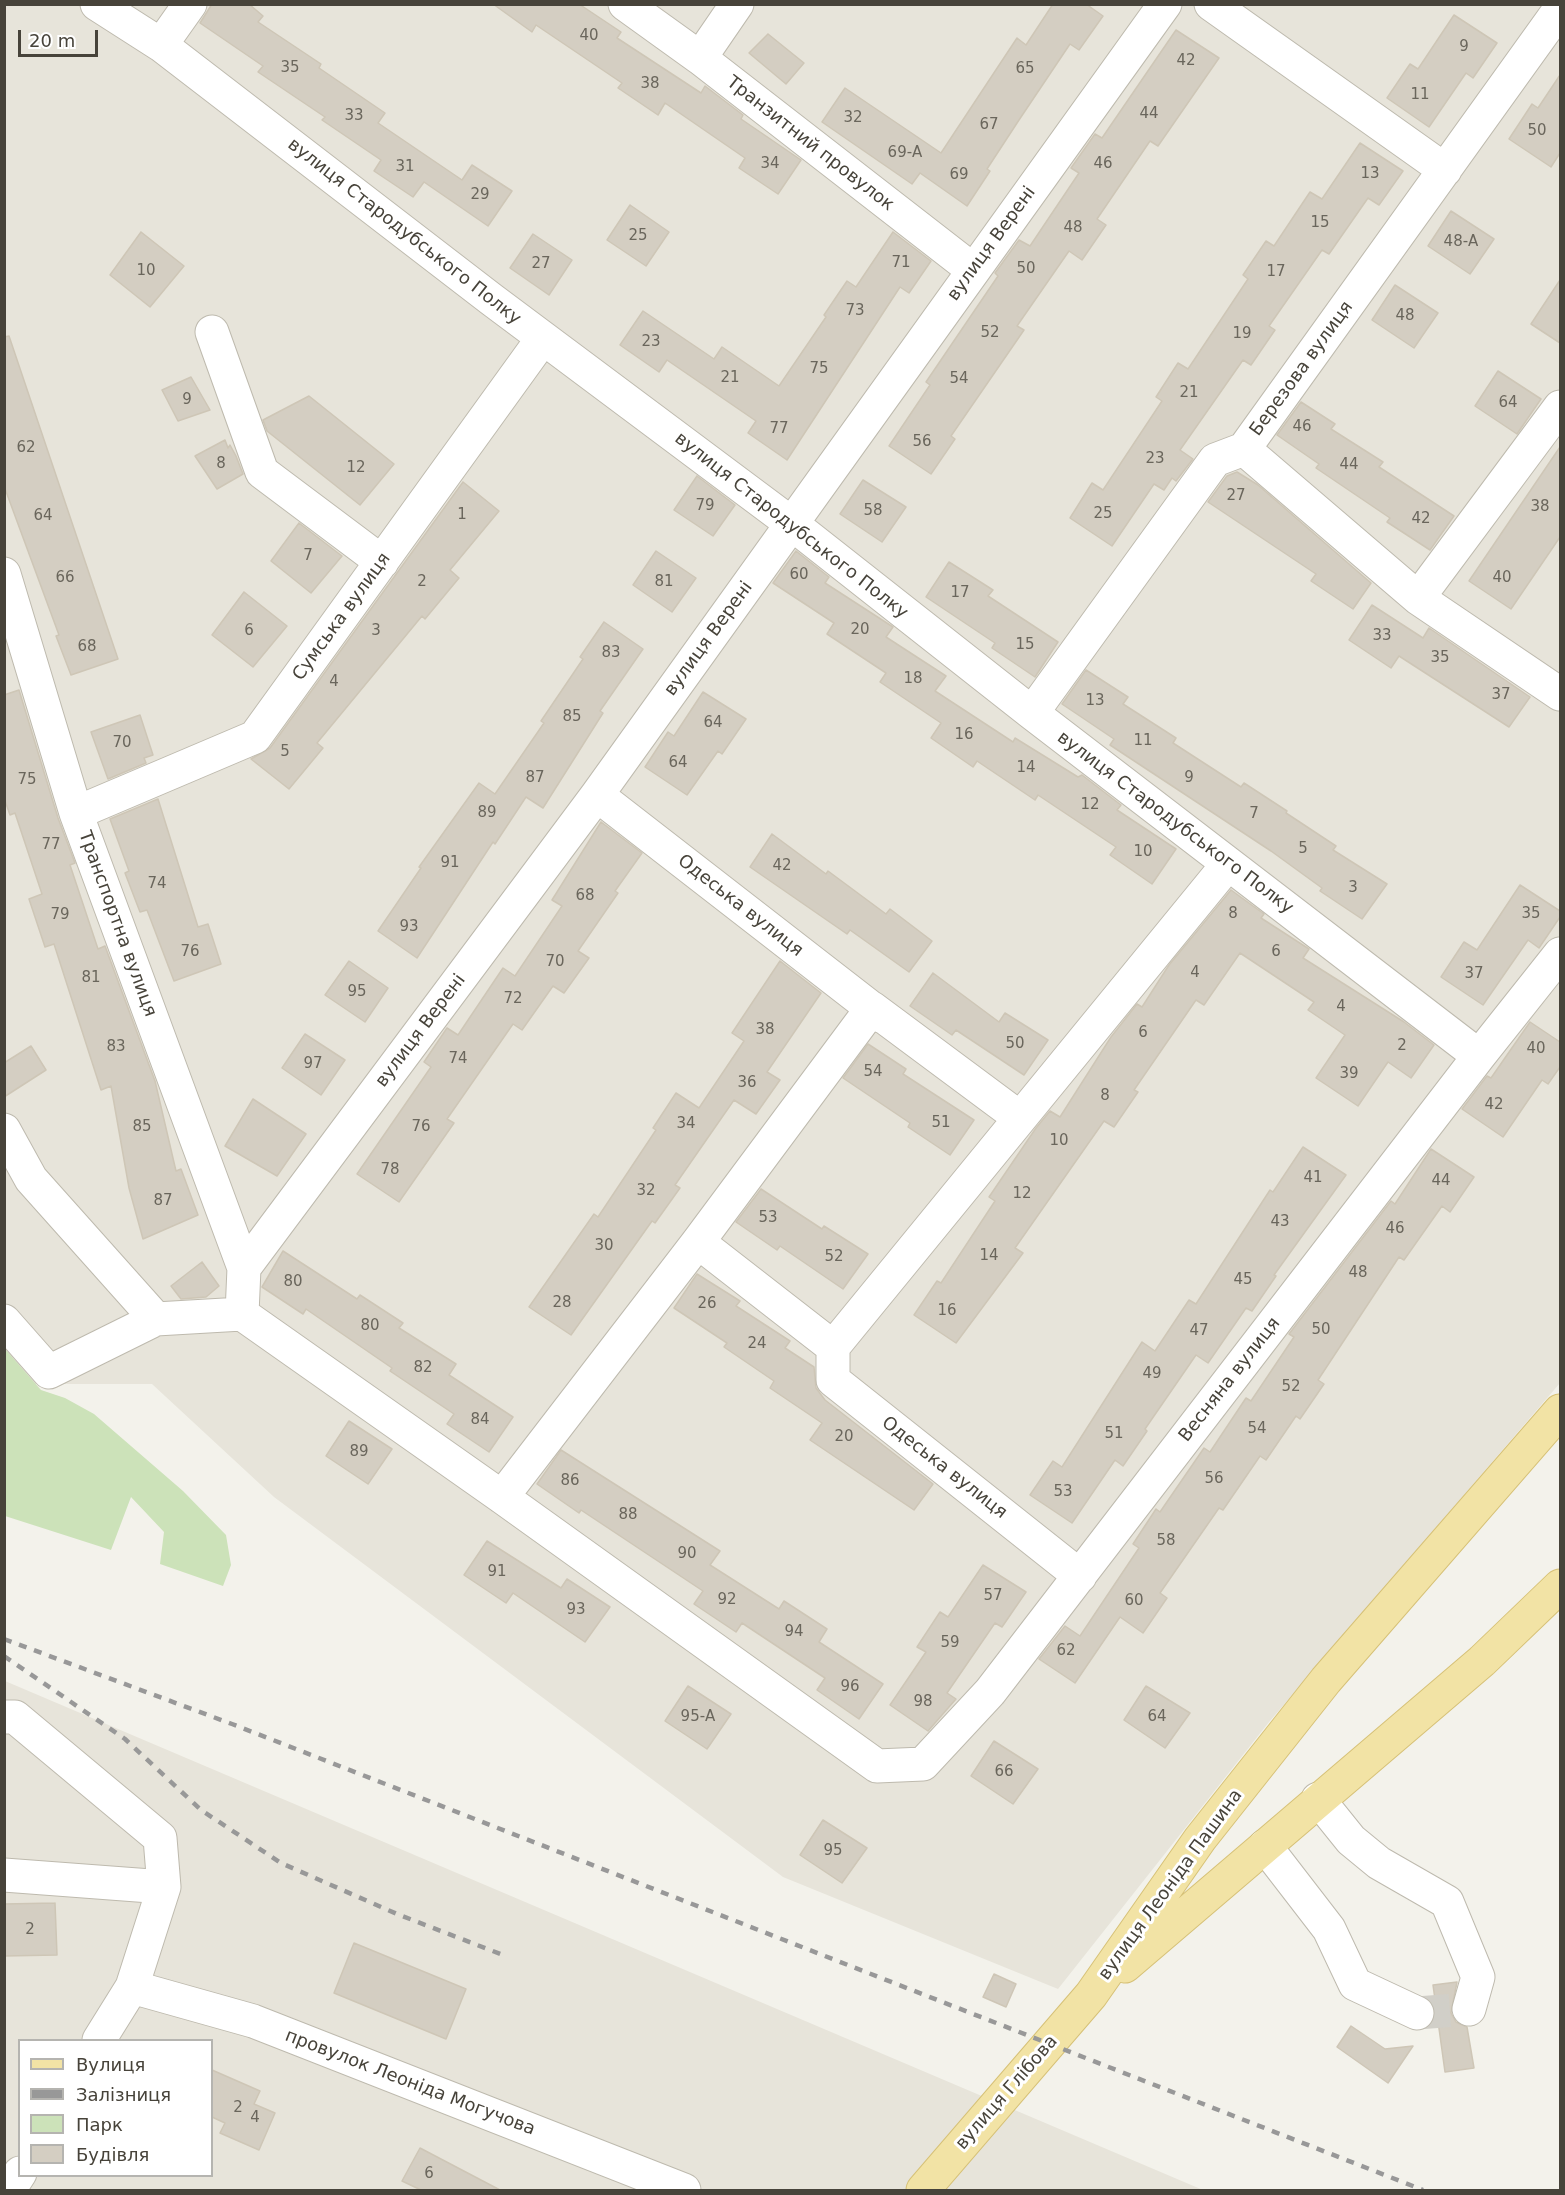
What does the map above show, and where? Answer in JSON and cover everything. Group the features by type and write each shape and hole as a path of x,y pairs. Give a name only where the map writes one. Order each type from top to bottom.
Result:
{"main road":[{"name":"вулиця Леоніда Пашина","path":"1091,1995 1200,1839 1319,1689 1560,1411"},
{"name":"вулиця Леоніда Пашина","path":"1091,1995 1482,1661 1560,1586"},
{"name":"вулиця Глібова","path":"923,2190 1091,1995"}],"street":[{"name":"вулиця Стародубського Полку","path":"97,4 161,45 543,338 792,524 1032,713 1479,1056"},
{"path":"161,45 190,4"},
{"name":"Транзитний провулок","path":"625,4 699,58 973,270"},
{"path":"699,58 737,4"},
{"name":"вулиця Верені","path":"244,1268 597,795 1165,4"},
{"path":"1211,4 1445,170"},
{"name":"Березова вулиця","path":"1032,713 1215,460 1244,449 1560,9"},
{"path":"212,332 262,472 382,562"},
{"name":"Сумська вулиця","path":"76,813 255,737 543,338"},
{"path":"1418,598 1560,406"},
{"path":"1244,449 1418,598 1560,694"},
{"name":"Транспортна вулиця","path":"4,574 76,813 244,1268"},
{"name":"Одеська вулиця","path":"597,795 883,1017 1020,1118"},
{"path":"698,1242 833,1347 1228,864"},
{"name":"Весняна вулиця","path":"502,1497 876,1766 924,1764 990,1692 1560,954"},
{"path":"4,1321 49,1372 156,1319 242,1314 502,1497 698,1242 872,1008 883,1017"},
{"path":"4,1130 18,1174 156,1319"},
{"path":"242,1314 244,1268"},
{"name":"Одеська вулиця","path":"833,1347 833,1380 1080,1576"},
{"path":"8,1714 160,1838 164,1887 132,1987 100,2039"},
{"path":"1318,1799 1351,1840 1379,1863 1447,1902 1478,1977 1469,2009"},
{"path":"1265,1846 1329,1929 1355,1984 1417,2013"},
{"path":"4,1875 164,1887"},
{"name":"провулок Леоніда Могучова","path":"132,1987 253,2021 684,2190"},
{"path":"9,2190 18,2176"}],"shaded area":[{"path":"5,5 1560,5 1560,1383 1269,1722 1058,1989 783,1877 274,1497 152,1384 5,1384"},
{"path":"5,1681 1203,2190 5,2190"}],"green space":[{"path":"5,1349 41,1390 65,1398 94,1414 183,1491 226,1535 231,1565 223,1586 160,1564 164,1532 131,1497 111,1550 5,1516"}],"building":[{"path":"212,4 249,4 263,16 258,22 321,64 319,68 385,113 378,123 462,180 472,165 512,191 488,226 424,182 413,197 374,171 381,160 322,120 325,117 258,72 263,66 200,23"},
{"path":"493,4 579,4 621,32 617,38 701,93 705,86 743,115 741,119 801,160 778,194 739,168 745,158 665,103 658,115 618,88 622,83 536,25 532,32"},
{"path":"1053,4 1086,4 1103,16 1079,50 1070,44 987,169 990,171 967,206 920,173 912,184 822,122 845,88 941,153 1017,38 1026,45"},
{"path":"1454,15 1497,43 1473,78 1466,73 1429,127 1387,98 1410,64 1418,69"},
{"path":"1176,30 1219,58 1158,146 1150,141 1097,219 1106,225 1082,260 1069,251 1017,326 1024,330 951,436 955,439 931,474 889,446 930,385 926,382 998,276 995,273 1019,240 1030,246 1079,173 1071,168 1095,134 1102,138"},
{"path":"768,34 804,63 786,84 749,53"},
{"path":"1560,75 1560,153 1551,167 1509,139 1532,104 1538,108"},
{"path":"1360,143 1403,171 1379,205 1368,198 1329,254 1322,250 1269,326 1275,330 1251,365 1243,360 1180,450 1193,459 1176,481 1172,478 1164,490 1154,484 1112,546 1070,518 1092,483 1103,490 1162,401 1156,397 1178,363 1188,369 1248,279 1243,275 1266,241 1274,246 1310,192 1322,199"},
{"path":"630,205 669,232 646,266 607,240"},
{"path":"1451,211 1494,239 1470,274 1428,246"},
{"path":"141,232 184,266 150,307 110,275"},
{"path":"893,232 931,261 909,293 900,287 787,460 748,433 756,421 667,360 659,372 620,345 643,311 714,359 722,347 779,386 826,317 824,315 847,281 856,287"},
{"path":"533,234 572,260 549,295 510,268"},
{"path":"1560,280 1560,343 1531,324"},
{"path":"1395,285 1438,313 1414,348 1372,320"},
{"path":"9,336 118,659 71,675 56,636 59,635 4,486 4,337"},
{"path":"1498,371 1541,399 1517,434 1475,406"},
{"path":"191,377 210,410 178,421 162,390"},
{"path":"309,396 394,464 360,505 267,431 263,420"},
{"path":"1301,402 1335,424 1331,429 1383,462 1379,467 1454,516 1430,550 1387,522 1390,518 1316,468 1319,464 1277,435"},
{"path":"225,440 228,448 230,445 236,456 243,474 217,489 195,456"},
{"path":"1560,447 1560,537 1511,609 1469,581"},
{"path":"1237,472 1258,485 1371,583 1353,609 1311,581 1316,574 1208,502 1227,476"},
{"path":"697,476 735,505 713,536 674,510"},
{"path":"863,480 906,507 882,542 840,514"},
{"path":"463,482 499,511 450,570 459,578 425,619 422,616 317,743 323,748 289,789 251,759 270,748"},
{"path":"299,523 342,556 311,593 271,561"},
{"path":"656,551 696,578 672,612 633,585"},
{"path":"796,551 829,577 825,583 893,627 886,637 946,676 935,691 1013,742 1015,738 1078,777 1082,775 1121,805 1117,810 1176,849 1152,884 1110,855 1116,847 1038,795 1035,800 977,761 973,767 931,738 941,723 880,682 886,673 827,634 834,623 773,583"},
{"path":"949,562 993,590 988,596 1058,642 1035,677 992,648 995,643 926,597"},
{"path":"244,592 287,626 253,667 212,635"},
{"path":"1372,605 1423,638 1429,628 1530,697 1509,727 1399,656 1391,668 1349,640"},
{"path":"604,622 643,649 600,711 603,713 543,808 526,797 495,844 493,842 417,958 378,931 421,868 419,867 479,783 495,794 544,723 541,721 583,659 580,657"},
{"path":"1086,670 1128,697 1123,704 1176,738 1173,743 1241,787 1244,783 1287,811 1286,813 1336,846 1333,850 1387,884 1362,919 1320,891 1322,888 1271,851 1110,745 1114,739 1062,704"},
{"path":"19,690 58,818 75,863 70,865 98,949 105,946 155,1081 176,1171 181,1169 198,1215 143,1239 129,1188 111,1086 101,1090 54,944 45,947 29,899 42,894 15,813 10,815 4,798 4,695"},
{"path":"703,692 746,719 722,754 718,751 687,795 645,767 668,732 674,736"},
{"path":"140,715 153,755 144,758 146,763 108,779 91,732"},
{"path":"158,799 198,927 208,924 221,964 174,981 147,910 140,912 125,873 129,871 110,819"},
{"path":"601,822 642,853 615,891 618,893 578,951 589,958 564,993 553,986 522,1030 513,1024 447,1119 454,1123 399,1202 357,1174 431,1067 424,1062 447,1028 458,1035 503,968 515,976 562,906 552,900"},
{"path":"772,834 826,874 828,871 886,914 890,909 932,941 909,972 850,930 847,934 750,867"},
{"path":"1520,885 1560,911 1560,917 1539,948 1528,940 1483,1005 1441,977 1464,942 1477,950"},
{"path":"1231,890 1264,914 1261,918 1309,949 1303,958 1404,1022 1434,1045 1411,1078 1388,1062 1358,1106 1316,1078 1345,1035 1308,1010 1314,1002 1240,953 1204,1005 1196,1000 1134,1090 1138,1092 1114,1127 1104,1121 1015,1248 1023,1253 956,1343 914,1315 937,1281 941,1283 995,1201 989,1197 1036,1128 1050,1111 1060,1117 1111,1037 1137,1004 1142,1007 1169,965"},
{"path":"349,961 388,988 365,1022 325,995"},
{"path":"780,961 821,993 767,1072 780,1080 756,1114 734,1100 675,1185 680,1188 655,1223 652,1221 571,1335 529,1307 594,1214 598,1217 656,1130 653,1128 676,1093 699,1108 744,1041 732,1033"},
{"path":"933,973 999,1022 1005,1013 1048,1040 1024,1075 956,1030 952,1035 910,1006"},
{"path":"1530,1022 1560,1042 1560,1067 1548,1084 1542,1080 1503,1137 1462,1109 1487,1076 1491,1078"},
{"path":"305,1034 345,1060 321,1095 282,1068"},
{"path":"868,1044 906,1069 903,1074 974,1120 950,1155 908,1127 910,1123 843,1078"},
{"path":"31,1046 46,1070 4,1097 4,1063"},
{"path":"253,1099 306,1134 277,1176 225,1146"},
{"path":"1303,1147 1346,1175 1274,1275 1276,1276 1252,1311 1246,1308 1208,1363 1196,1355 1145,1429 1147,1431 1123,1466 1115,1460 1072,1523 1030,1495 1053,1461 1062,1467 1142,1342 1155,1351 1189,1300 1196,1304 1270,1190 1273,1192"},
{"path":"1431,1149 1474,1177 1450,1212 1442,1206 1404,1260 1399,1257 1318,1380 1324,1384 1300,1419 1296,1416 1266,1460 1260,1456 1223,1510 1219,1508 1160,1593 1167,1598 1143,1633 1120,1617 1075,1683 1039,1659 1065,1626 1080,1636 1139,1548 1133,1544 1156,1509 1160,1512 1204,1448 1210,1452 1246,1398 1251,1401 1294,1337 1289,1334 1391,1201 1395,1204"},
{"path":"761,1189 822,1229 824,1226 868,1254 843,1289 780,1246 777,1250 736,1222"},
{"path":"283,1251 357,1299 360,1295 403,1323 399,1328 456,1364 449,1375 513,1417 489,1452 447,1424 454,1414 390,1371 392,1368 306,1309 303,1314 262,1287"},
{"path":"202,1262 219,1286 206,1297 181,1299 171,1286"},
{"path":"697,1274 740,1301 736,1306 790,1341 785,1348 814,1367 816,1388 825,1400 933,1484 914,1510 810,1440 822,1423 770,1388 774,1381 724,1347 727,1343 674,1308"},
{"path":"349,1421 392,1449 368,1484 326,1456"},
{"path":"561,1450 720,1551 710,1565 779,1609 784,1601 827,1629 819,1642 883,1684 859,1719 817,1690 825,1678 742,1623 736,1632 694,1604 703,1591 581,1510 579,1513 537,1484"},
{"path":"487,1541 561,1588 567,1579 610,1607 585,1642 513,1593 506,1603 464,1575"},
{"path":"983,1565 1026,1592 1002,1627 995,1623 947,1693 956,1699 928,1731 890,1705 926,1652 917,1647 940,1612 948,1617"},
{"path":"688,1686 731,1714 707,1749 665,1721"},
{"path":"1146,1686 1190,1713 1165,1748 1124,1720"},
{"path":"994,1741 1038,1769 1013,1804 971,1776"},
{"path":"823,1820 867,1848 842,1883 800,1855"},
{"path":"55,1903 57,1955 4,1956 4,1904"},
{"path":"354,1943 466,1989 446,2039 334,1993"},
{"path":"994,1974 1016,1984 1006,2007 983,1997"},
{"path":"1457,1982 1451,2013 1456,2022 1467,2027 1474,2068 1445,2072 1433,1985"},
{"path":"1351,2026 1385,2049 1413,2046 1388,2083 1337,2047"},
{"path":"213,2070 260,2091 254,2104 275,2113 259,2150 220,2133 225,2123 213,2117"},
{"path":"420,2148 500,2190 421,2190 402,2181"}],"tunnel":[{"path":"1417,2013 1469,2009"}],"railway":[{"path":"4,1639 232,1724 1423,2190"},
{"path":"4,1656 125,1739 201,1810 281,1863 397,1914 503,1955"}]}
